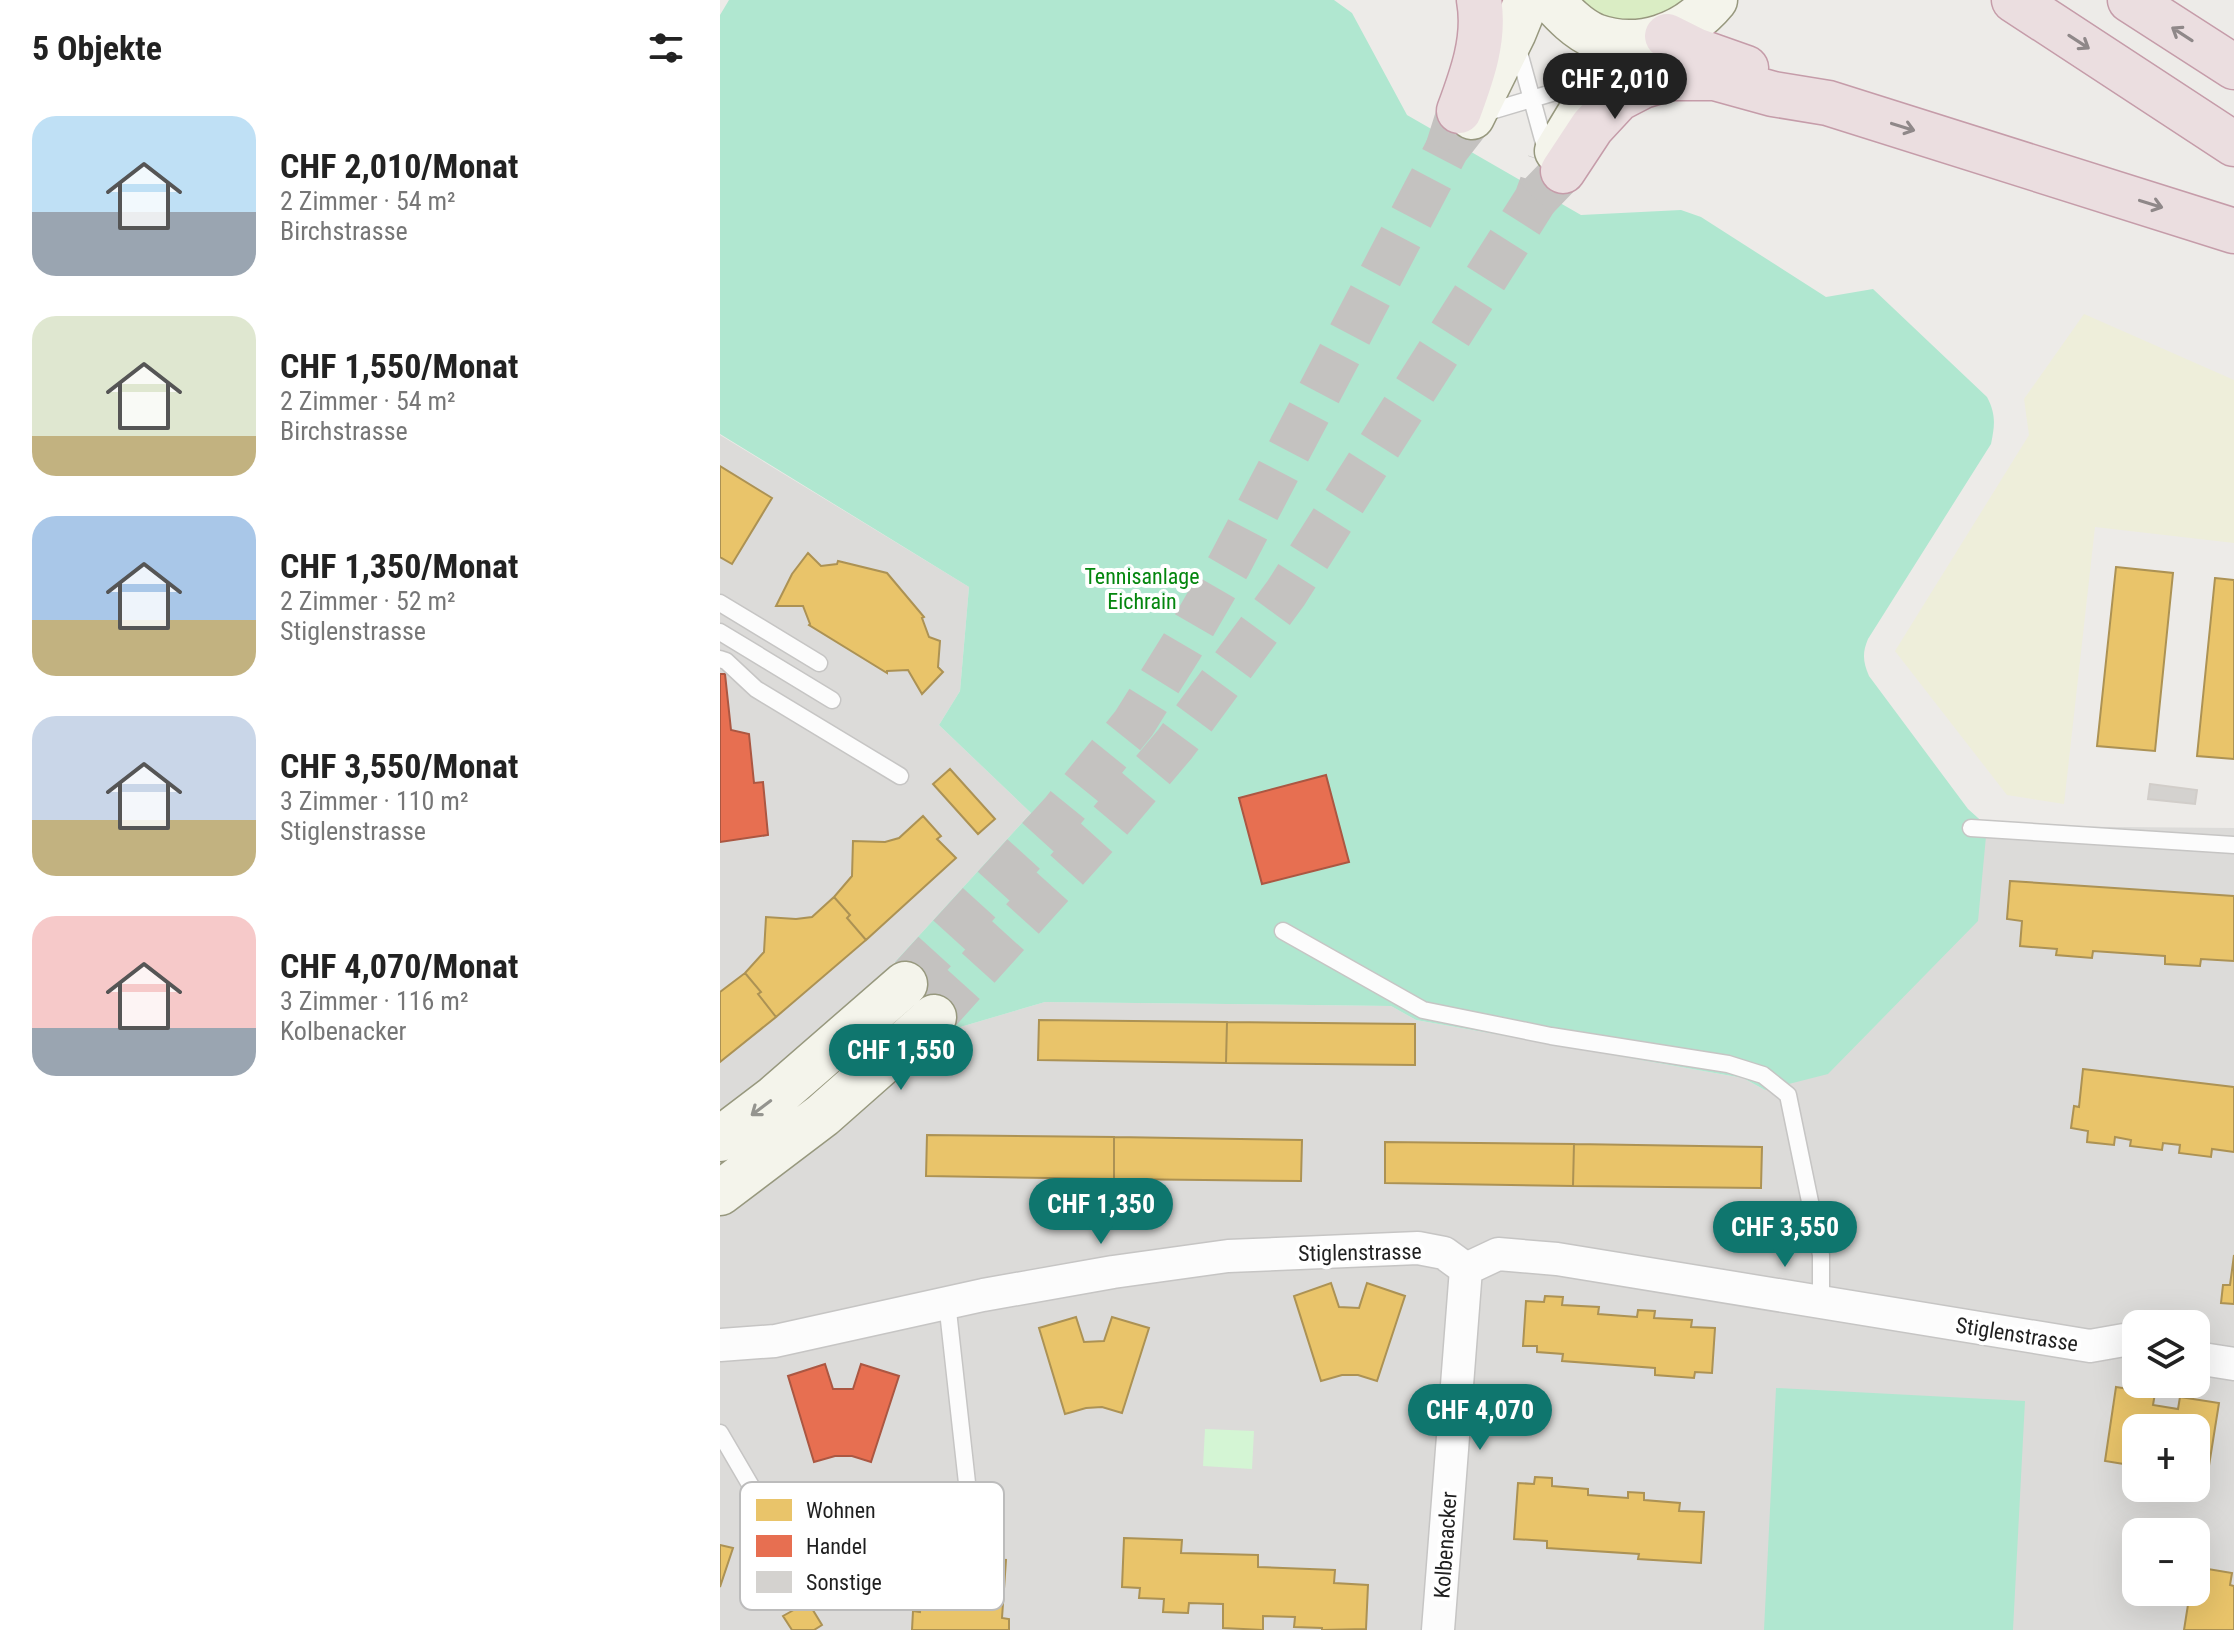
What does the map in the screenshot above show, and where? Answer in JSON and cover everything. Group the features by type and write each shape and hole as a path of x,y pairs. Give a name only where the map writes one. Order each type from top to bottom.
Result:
{"highway":[{"path":"1465,114 1479,44 1479,0"},
{"path":"2014,0 2234,144"},
{"path":"2130,0 2234,67"},
{"path":"1649,39 1695,50 1780,79 1828,103"},
{"path":"1556,167 1618,99 1643,86 1670,78 1715,78 1773,94 1828,103 2234,231"}],"main road":[{"path":"1551,0 1567,18 1595,35 1649,39"},
{"path":"1556,167 1601,78 1649,39 1695,21 1715,0"},
{"path":"1465,114 1520,16"},
{"path":"720,1139 774,1098 905,984"},
{"path":"720,1193 823,1115 934,1017"}],"street":[{"name":"Stiglenstrasse","path":"720,1345 775,1341 947,1302 1113,1272 1228,1256 1418,1248 1444,1253 1466,1269 1498,1254 1513,1255 2090,1346 2122,1340"},
{"name":"Kolbenacker","path":"1438,1630 1466,1269"},
{"path":"2210,1360 2234,1364"}],"lane":[{"path":"1520,16 1531,98 1556,167"},
{"path":"1465,114 1601,78"},
{"path":"720,603 819,663"},
{"path":"720,632 832,700"},
{"path":"720,659 756,689 900,776"},
{"path":"1971,828 2234,845"},
{"path":"1283,931 1423,1010 1551,1036 1728,1064 1763,1075 1788,1095 1821,1255 1821,1303"},
{"path":"947,1302 967,1482"},
{"path":"720,1433 749,1482"}],"shaded area":[{"path":"720,435 969,587 960,691 939,725 1031,813 895,962 720,1114"},
{"path":"1987,826 2234,828 2234,1630 720,1630 720,1216 957,1028 1045,1002 1391,1006 1416,1020 1743,1078 1765,1090"}],"green space":[{"name":"Tennisanlage Eichrain","path":"729,0 1334,0 1352,13 1407,115 1581,215 1681,210 1701,217 1826,297 1873,289 1987,397 1993,414 1991,444 1868,639 1864,653 1869,676 1968,809 1987,826 1978,921 1828,1074 1765,1090 1743,1078 1416,1020 1391,1006 1045,1002 957,1028 895,962 1031,813 939,725 960,691 969,587 720,434 720,15"},
{"path":"1570,0 1693,0 1645,26 1606,23"},
{"path":"2084,314 2234,380 2234,543 2095,527 2064,804 2007,795 1895,651 2029,435 2024,399"},
{"path":"1776,1388 2025,1401 2013,1630 1764,1630"},
{"path":"1205,1429 1254,1431 1252,1469 1203,1466"}],"building: Wohnen":[{"path":"720,466 772,498 732,564 720,557"},
{"path":"808,553 821,566 837,564 838,561 887,573 924,617 929,637 940,641 938,667 943,672 922,694 908,670 887,673 809,625 803,606 776,606 792,574"},
{"path":"2116,567 2173,573 2155,751 2097,746"},
{"path":"2215,578 2234,580 2234,759 2197,756"},
{"path":"950,769 995,819 978,834 933,784"},
{"path":"923,816 941,836 937,839 956,858 866,940 834,897 852,876 853,841 885,842 899,838"},
{"path":"2010,881 2234,896 2234,961 2201,959 2200,966 2165,964 2165,956 2093,951 2092,958 2056,955 2057,949 2020,946 2022,921 2007,919"},
{"path":"834,897 866,940 776,1017 745,973 764,952 766,917 812,917"},
{"path":"745,973 776,1017 720,1062 720,992"},
{"path":"1039,1020 1227,1022 1226,1063 1038,1060"},
{"path":"1227,1022 1415,1024 1415,1065 1226,1063"},
{"path":"2083,1069 2234,1087 2234,1152 2212,1149 2211,1157 2179,1153 2180,1145 2163,1143 2162,1150 2130,1146 2131,1140 2115,1137 2114,1145 2087,1142 2088,1131 2071,1128 2074,1106 2079,1107"},
{"path":"927,1135 1114,1137 1114,1179 926,1176"},
{"path":"1114,1137 1302,1140 1301,1181 1114,1179"},
{"path":"1385,1142 1574,1144 1573,1186 1385,1183"},
{"path":"1574,1144 1762,1147 1761,1188 1573,1186"},
{"path":"2234,1255 2234,1304 2221,1303 2223,1285 2230,1285"},
{"path":"1331,1283 1339,1307 1359,1308 1367,1283 1405,1296 1377,1381 1358,1375 1342,1375 1321,1381 1294,1296"},
{"path":"1545,1296 1563,1297 1562,1305 1599,1307 1598,1314 1637,1317 1638,1310 1655,1311 1654,1318 1692,1320 1691,1327 1715,1328 1712,1373 1695,1372 1694,1378 1655,1375 1655,1368 1562,1361 1563,1354 1537,1352 1537,1346 1523,1346 1526,1301 1544,1302"},
{"path":"1076,1317 1084,1342 1104,1341 1112,1317 1149,1328 1122,1413 1102,1407 1065,1414 1039,1328"},
{"path":"2116,1387 2122,1388 2122,1398 2154,1398 2153,1405 2178,1409 2180,1398 2219,1403 2210,1459 2210,1414 2122,1414 2122,1464 2105,1461"},
{"path":"1535,1477 1552,1478 1552,1486 1588,1489 1588,1495 1628,1498 1628,1492 1644,1493 1644,1500 1680,1503 1679,1511 1704,1512 1701,1563 1638,1559 1639,1554 1547,1548 1547,1541 1514,1539 1518,1483 1534,1484"},
{"path":"1124,1538 1182,1540 1181,1553 1258,1555 1258,1567 1335,1570 1334,1583 1368,1585 1366,1629 1294,1627 1295,1617 1263,1616 1263,1630 1223,1628 1223,1604 1189,1603 1188,1613 1163,1612 1164,1599 1139,1598 1140,1588 1122,1587"},
{"path":"720,1545 733,1548 720,1587"},
{"path":"2210,1569 2232,1573 2230,1585 2234,1586 2234,1630 2184,1630 2188,1606 2210,1606"},
{"path":"794,1610 813,1610 822,1625 814,1630 792,1630 783,1616"},
{"path":"1003,1610 1002,1618 1009,1619 1009,1630 912,1630 913,1611"}],"building: Handel":[{"path":"720,674 725,674 731,730 749,734 754,783 763,782 768,835 720,842"},
{"path":"1326,775 1349,862 1262,884 1239,798"},
{"path":"825,1364 833,1389 853,1389 861,1364 899,1376 871,1462 852,1456 835,1456 814,1462 788,1376"}],"building: Sonstige":[{"path":"2150,784 2197,790 2195,804 2148,799"}],"tunnel":[{"path":"1447,149 1459,111"},
{"path":"905,984 1062,812 1134,723 1229,565 1447,149 1472,117"},
{"path":"934,1017 1100,833 1175,744 1286,593 1536,199 1549,163"},
{"path":"1536,199 1563,171"}]}
